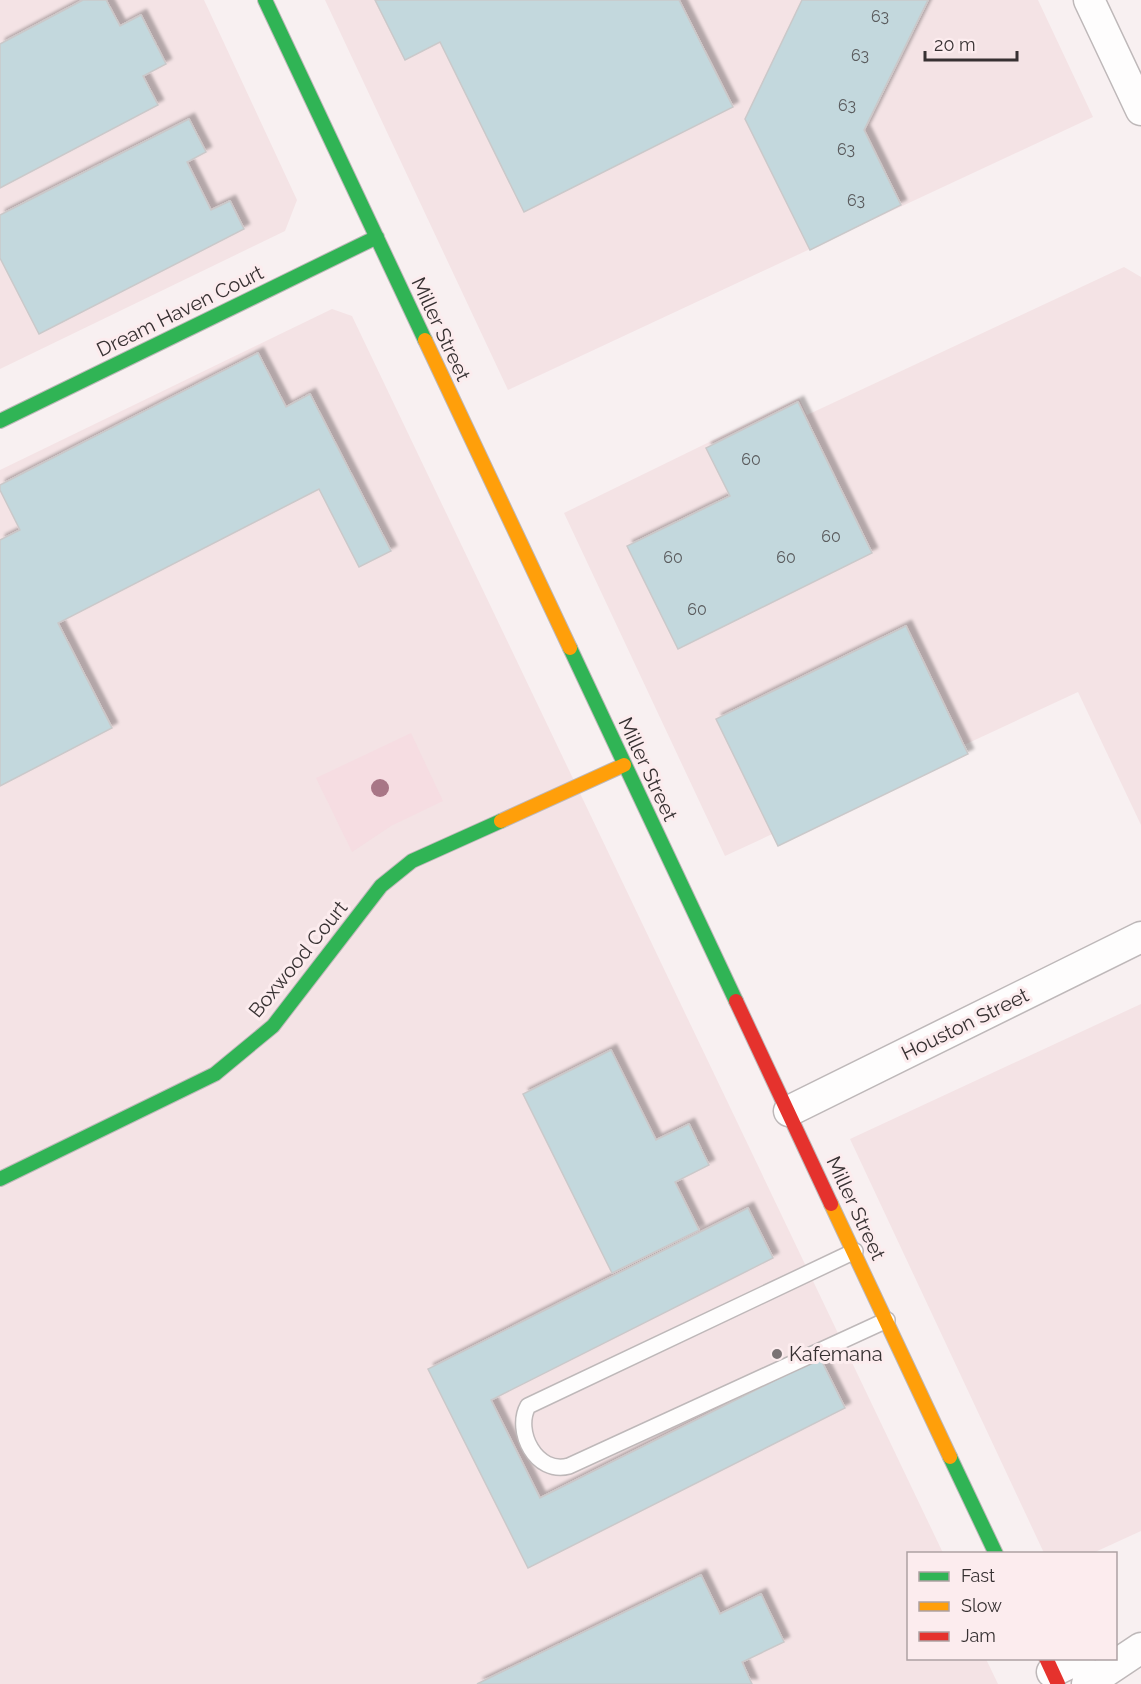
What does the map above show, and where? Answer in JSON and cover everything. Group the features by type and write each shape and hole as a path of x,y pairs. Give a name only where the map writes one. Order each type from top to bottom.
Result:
{"street":[{"name":"Miller Street","path":"265,0 995,1552"},
{"path":"1089,0 1141,110"},
{"name":"Dream Haven Court","path":"0,421 377,237"},
{"name":"Boxwood Court","path":"0,1179 215,1074 273,1026 381,886 412,861 624,765"},
{"name":"Houston Street","path":"789,1111 1141,937"},
{"path":"1117,1642 1141,1632"},
{"path":"1087,1684 1141,1648"},
{"path":"1052,1672 1078,1660"}],"lane":[{"path":"855,1251 528,1406 522,1416 523,1426 538,1460 547,1467 558,1469 569,1466 887,1320"}],"shaded area":[{"path":"0,0 204,0 297,200 285,231 0,369"},
{"path":"325,0 1038,0 1093,117 508,390"},
{"path":"1124,267 1141,277 1141,825 1078,692 725,856 564,513 799,398 807,415"},
{"path":"332,309 352,316 943,1552 907,1552 907,1660 986,1660 998,1684 0,1684 0,470"},
{"path":"411,733 443,801 391,826 352,852 316,778"},
{"path":"1141,1004 1141,1531 1095,1552 1044,1552 850,1139"}],"building":[{"path":"83,0 106,0 120,26 141,15 166,64 143,76 158,105 0,188 0,44"},
{"path":"375,0 679,0 733,107 524,212 440,42 405,60"},
{"path":"802,0 928,0 864,130 901,205 810,250 745,119"},
{"path":"189,119 206,152 187,162 211,210 230,201 244,229 39,334 0,258 0,215"},
{"path":"258,353 286,407 310,394 391,551 359,567 319,489 58,623 112,728 0,786 0,540 20,530 0,490 0,485"},
{"path":"798,402 872,553 678,649 627,546 730,496 706,448"},
{"path":"906,626 968,754 778,846 716,719"},
{"path":"611,1050 656,1140 689,1124 709,1165 675,1182 699,1230 612,1273 523,1094"},
{"path":"748,1208 773,1258 491,1400 540,1498 820,1358 845,1408 528,1568 428,1369"},
{"path":"701,1575 720,1614 761,1594 784,1642 742,1662 752,1684 477,1684"}],"traffic: fast":[{"path":"265,0 425,340"},
{"path":"0,421 377,237"},
{"path":"570,648 736,1001"},
{"path":"0,1179 215,1074 273,1026 381,886 412,861 501,821"},
{"path":"950,1457 995,1552"}],"traffic: slow":[{"path":"425,340 570,648"},
{"path":"501,821 624,765"},
{"path":"831,1204 950,1457"}],"traffic: jam":[{"path":"736,1001 831,1204"},
{"path":"1047,1660 1058,1684"}],"place":[{"name":"Kafemana","path":"777,1354"}]}
